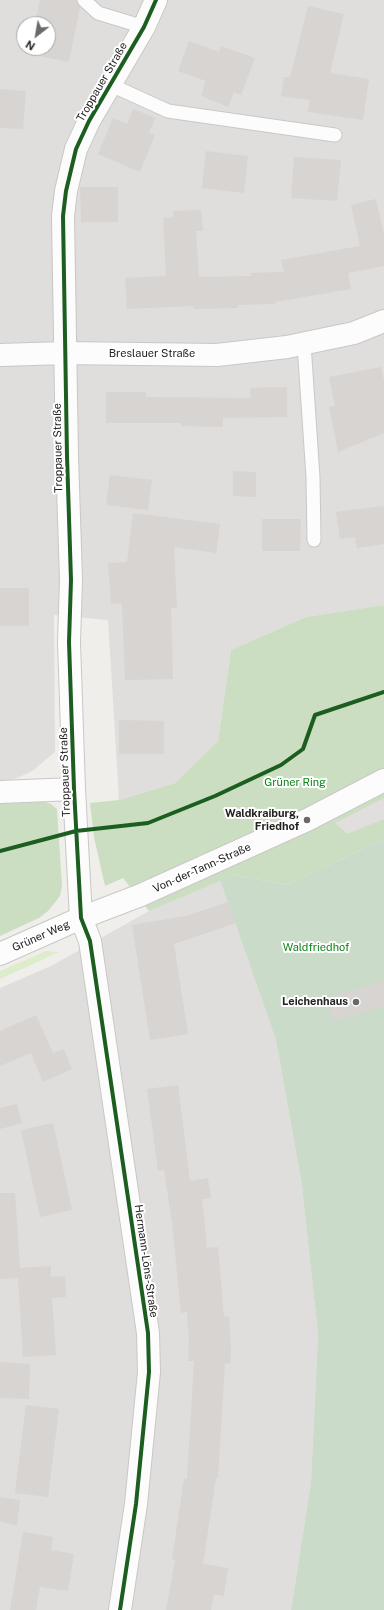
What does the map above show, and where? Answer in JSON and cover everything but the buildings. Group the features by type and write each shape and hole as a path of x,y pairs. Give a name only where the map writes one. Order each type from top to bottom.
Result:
{"street":[{"name":"Troppauer Straße","path":"81,918 74,789 70,642 71,580 63,216 66,191 76,150 89,121 144,27 156,0"},
{"name":"Breslauer Straße","path":"0,355 65,353 217,354 304,344 354,333 384,321"},
{"name":"Von-der-Tann-Straße","path":"81,918 141,896 307,820 384,780"},
{"path":"0,792 74,789"},
{"name":"Grüner Weg","path":"0,954 81,918"},
{"name":"Hermann-Löns-Straße","path":"81,918 90,941 148,1333 149,1372 137,1496 120,1610"}],"lane":[{"path":"84,0 98,13 144,27"},
{"name":"Troppauer Straße","path":"111,85 168,111 335,136"},
{"path":"304,344 313,477 314,540"}],"shaded area":[{"path":"0,0 384,0 384,605 306,617 231,650 218,741 175,783 119,800 108,620 54,615 55,752 31,772 7,782 0,782"},
{"path":"384,798 384,819 347,834 335,823"},
{"path":"220,880 276,1040 302,1186 318,1334 311,1482 291,1610 0,1610 0,988 51,966 149,911"}],"green space":[{"name":"Grüner Ring","path":"384,605 384,839 287,885 234,875 149,911 123,878 105,886 94,837 90,803 119,800 175,783 218,741 231,650 306,617"},
{"path":"43,801 51,804 57,809 62,886 60,896 48,911 39,918 0,936 0,802"},
{"name":"Waldfriedhof","path":"384,839 384,1610 291,1610 311,1482 318,1334 302,1186 276,1040 220,880 234,875 287,885"},
{"path":"46,951 59,952 0,979 0,971"}],"cycle path":[{"path":"120,1610 136,1504 149,1372 148,1333 90,941 81,918 74,789 69,642 71,580 67,456 63,216 66,191 76,149 89,121 144,27 156,0"},
{"path":"0,851 76,831 148,823 215,796 281,765 303,749 315,715 384,692"}],"place":[{"name":"Waldkraiburg, Friedhof","path":"307,820"},
{"name":"Leichenhaus","path":"356,1002"}]}
